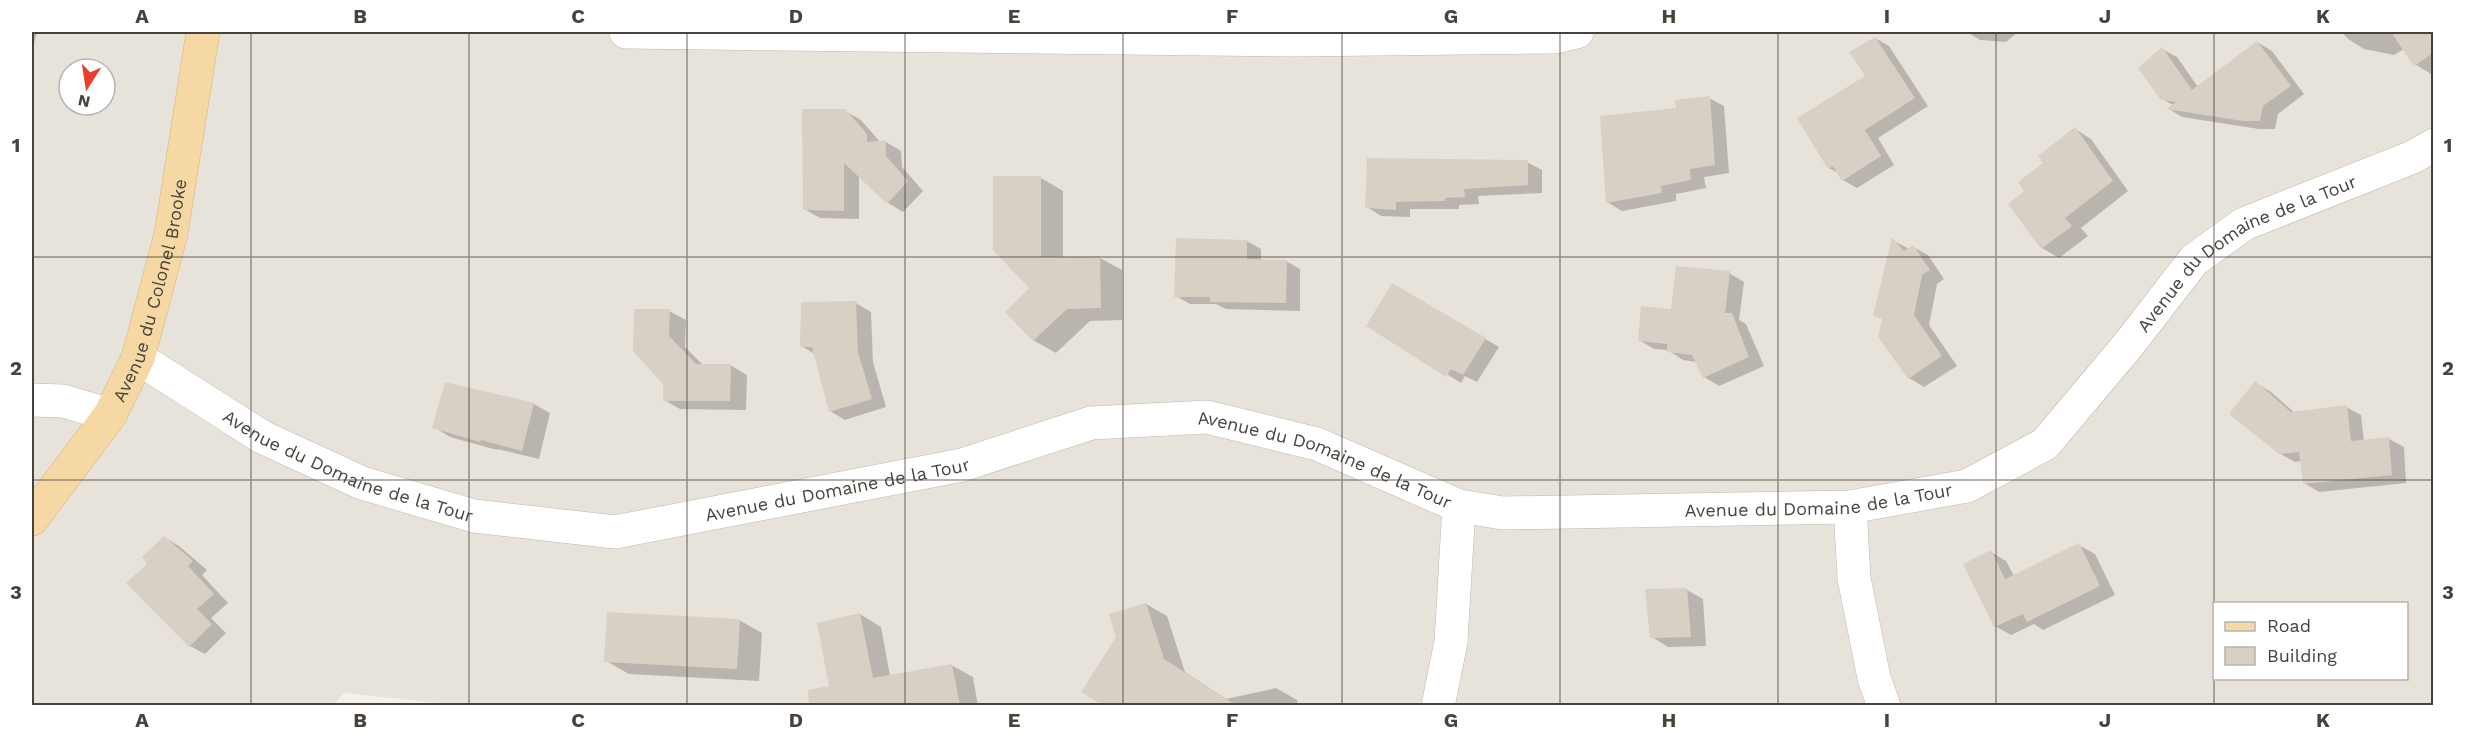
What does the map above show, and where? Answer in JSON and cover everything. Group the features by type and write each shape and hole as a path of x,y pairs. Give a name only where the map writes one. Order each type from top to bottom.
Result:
{"main road":[{"name":"Avenue du Colonel Brooke","path":"32,519 110,415 138,358 171,234 203,32"}],"street":[{"path":"626,32 1295,40 1555,37 1577,32"},
{"name":"Avenue du Domaine de la Tour","path":"138,358 262,437 362,483 474,516 615,532 962,465 1091,423 1207,417 1317,444 1459,506 1503,513 1850,507 1967,486 2045,444 2129,344 2194,260 2244,224 2413,157 2433,145"},
{"path":"32,400 63,401 110,415"},
{"path":"1438,705 1451,642 1459,506"},
{"path":"1850,507 1854,578 1874,678 1884,705"}],"shaded area":[{"path":"32,32 2433,32 2433,705 468,706 344,693 332,706 32,705"}],"building":[{"path":"2391,32 2433,32 2433,53 2414,66"},
{"path":"1875,37 1915,98 1865,130 1881,156 1842,181 1833,166 1828,169 1797,118 1865,76 1849,52"},
{"path":"2257,41 2291,86 2263,106 2260,121 2243,121 2166,109 2176,102 2161,100 2138,68 2162,47 2192,90"},
{"path":"1710,96 1715,165 1690,169 1691,180 1661,186 1662,193 1606,203 1600,116 1676,108 1675,100"},
{"path":"802,109 845,109 867,134 867,142 886,140 886,156 908,181 887,204 844,163 844,211 803,210"},
{"path":"2075,127 2113,181 2065,218 2072,226 2041,249 2008,204 2024,191 2018,182 2043,163 2038,156"},
{"path":"1367,158 1528,160 1528,185 1464,189 1465,197 1445,198 1445,201 1396,202 1396,210 1365,208"},
{"path":"993,176 1041,176 1041,257 1100,256 1101,308 1067,309 1033,341 1005,312 1029,288 993,250"},
{"path":"1892,237 1904,251 1913,245 1930,270 1922,275 1914,315 1942,356 1908,379 1878,337 1882,319 1873,316"},
{"path":"1176,238 1247,240 1247,259 1287,260 1286,303 1210,302 1210,297 1174,297"},
{"path":"1676,266 1730,271 1725,313 1732,313 1749,357 1703,378 1692,355 1667,352 1667,344 1638,341 1641,306 1671,309"},
{"path":"1392,283 1486,338 1463,375 1451,369 1446,377 1366,326"},
{"path":"856,301 858,352 872,399 829,412 812,347 800,347 801,302"},
{"path":"634,309 670,309 669,336 696,364 731,364 730,401 663,401 663,384 633,351"},
{"path":"2255,381 2291,412 2347,405 2351,441 2389,437 2392,475 2303,484 2299,452 2279,454 2229,414"},
{"path":"445,382 534,403 522,451 432,428"},
{"path":"164,536 193,561 188,566 214,594 197,609 212,624 189,647 126,583 147,564 142,557"},
{"path":"2079,543 2100,586 2027,622 2023,614 1994,627 1963,564 1991,550 2005,579"},
{"path":"1687,588 1691,637 1650,638 1645,589"},
{"path":"1146,603 1164,659 1236,705 1102,705 1081,692 1116,637 1109,614"},
{"path":"607,612 740,619 737,669 604,662"},
{"path":"860,613 873,678 952,664 960,705 809,705 808,690 829,686 817,623"}]}
